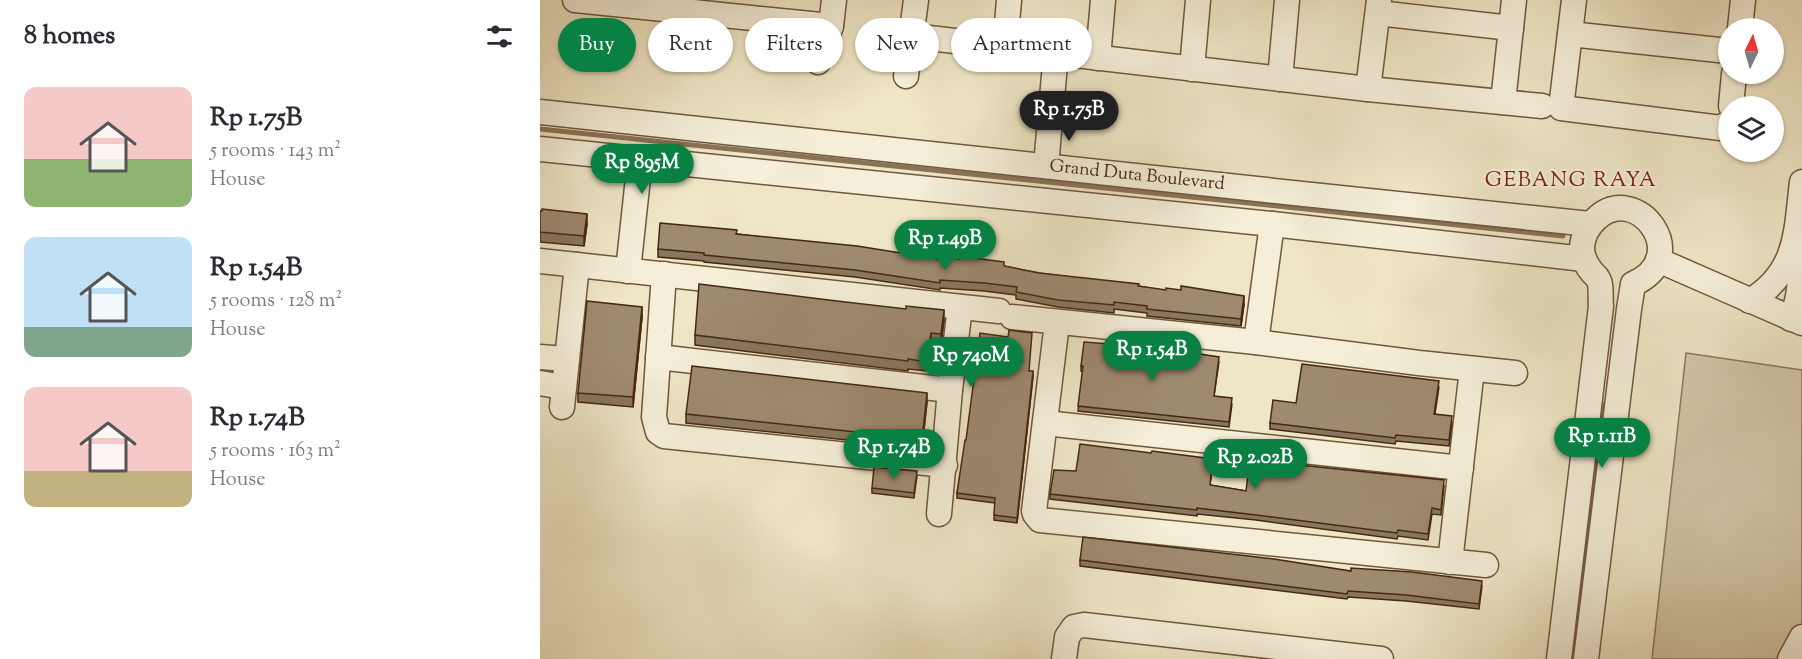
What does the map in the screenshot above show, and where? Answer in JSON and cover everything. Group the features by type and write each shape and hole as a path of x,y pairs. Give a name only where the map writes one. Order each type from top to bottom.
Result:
{"street":[{"path":"575,0 742,8 791,18"},
{"path":"832,18 834,0"},
{"path":"914,18 916,0"},
{"path":"1007,18 1009,0"},
{"path":"1098,58 1103,0"},
{"path":"1192,69 1198,0"},
{"path":"1280,79 1287,0"},
{"path":"1503,102 1514,0"},
{"path":"1574,0 1561,108 1718,128"},
{"path":"1741,18 1743,0"},
{"path":"1368,89 1378,6 1511,28"},
{"path":"1570,34 1718,50"},
{"path":"1092,57 1368,89 1542,106"},
{"path":"1046,166 1054,72"},
{"name":"Grand Duta Boulevard","path":"540,112 852,164 1272,224 1584,259"},
{"name":"Grand Duta Boulevard","path":"540,149 632,158 1046,166 1590,224"},
{"path":"620,270 632,158"},
{"path":"1750,301 1779,277 1789,261 1795,243 1802,182"},
{"path":"1619,209 1630,210 1640,214 1656,230 1660,251 1658,261 1648,276 1633,285 1574,646 1601,306 1599,279 1588,268 1582,247 1584,235 1598,216 1619,209"},
{"path":"1256,342 1272,224"},
{"path":"1658,261 1796,321 1801,278 1795,243"},
{"path":"540,261 960,307 1057,323 1256,342 1515,373"},
{"path":"555,392 566,359 577,265"},
{"path":"664,274 654,417 658,432 664,436 945,465"},
{"path":"939,514 960,307"},
{"path":"1057,323 1034,511 1040,520 1486,565"},
{"path":"540,357 566,359"},
{"path":"658,357 950,390"},
{"path":"1450,562 1472,369"},
{"path":"1045,423 1461,468"},
{"path":"1064,659 1067,637 1074,627 1084,625 1381,659"},
{"path":"1790,659 1802,637"}],"shaded area":[{"path":"1686,353 1802,370 1802,659 1652,659"}],"building":[{"path":"542,209 587,214 584,236 540,232 540,211"},
{"path":"660,223 737,230 736,234 857,246 945,260 946,257 959,259 959,256 1004,262 1004,266 1039,273 1139,284 1138,286 1166,290 1166,288 1181,290 1181,286 1244,296 1241,319 1147,309 1147,306 1114,302 1114,305 1058,300 1016,292 1017,287 984,283 940,280 940,283 855,270 658,249"},
{"path":"699,284 906,309 906,306 944,310 941,334 931,333 927,362 695,335"},
{"path":"587,301 642,307 633,397 578,393"},
{"path":"1009,330 1032,333 1029,371 1033,371 1017,518 994,515 995,498 957,493 980,333 1008,337"},
{"path":"1084,342 1161,348 1219,357 1214,396 1232,398 1229,422 1078,406"},
{"path":"1302,364 1439,381 1434,414 1452,416 1449,440 1396,435 1395,438 1270,423 1273,400 1296,403"},
{"path":"692,366 927,393 922,439 686,414"},
{"path":"1080,444 1213,459 1210,485 1246,491 1250,460 1444,480 1441,510 1432,508 1428,534 1398,530 1397,533 1197,508 1197,510 1050,494 1054,470 1076,471"},
{"path":"874,467 917,471 914,493 872,488"},
{"path":"1083,537 1274,559 1351,571 1351,568 1412,572 1482,581 1479,604 1406,595 1348,591 1347,594 1080,560"}],"waterway":[{"path":"540,129 1563,236"},
{"path":"1577,625 1605,404"}],"district":[{"name":"GEBANG RAYA","path":"1571,181"}]}
